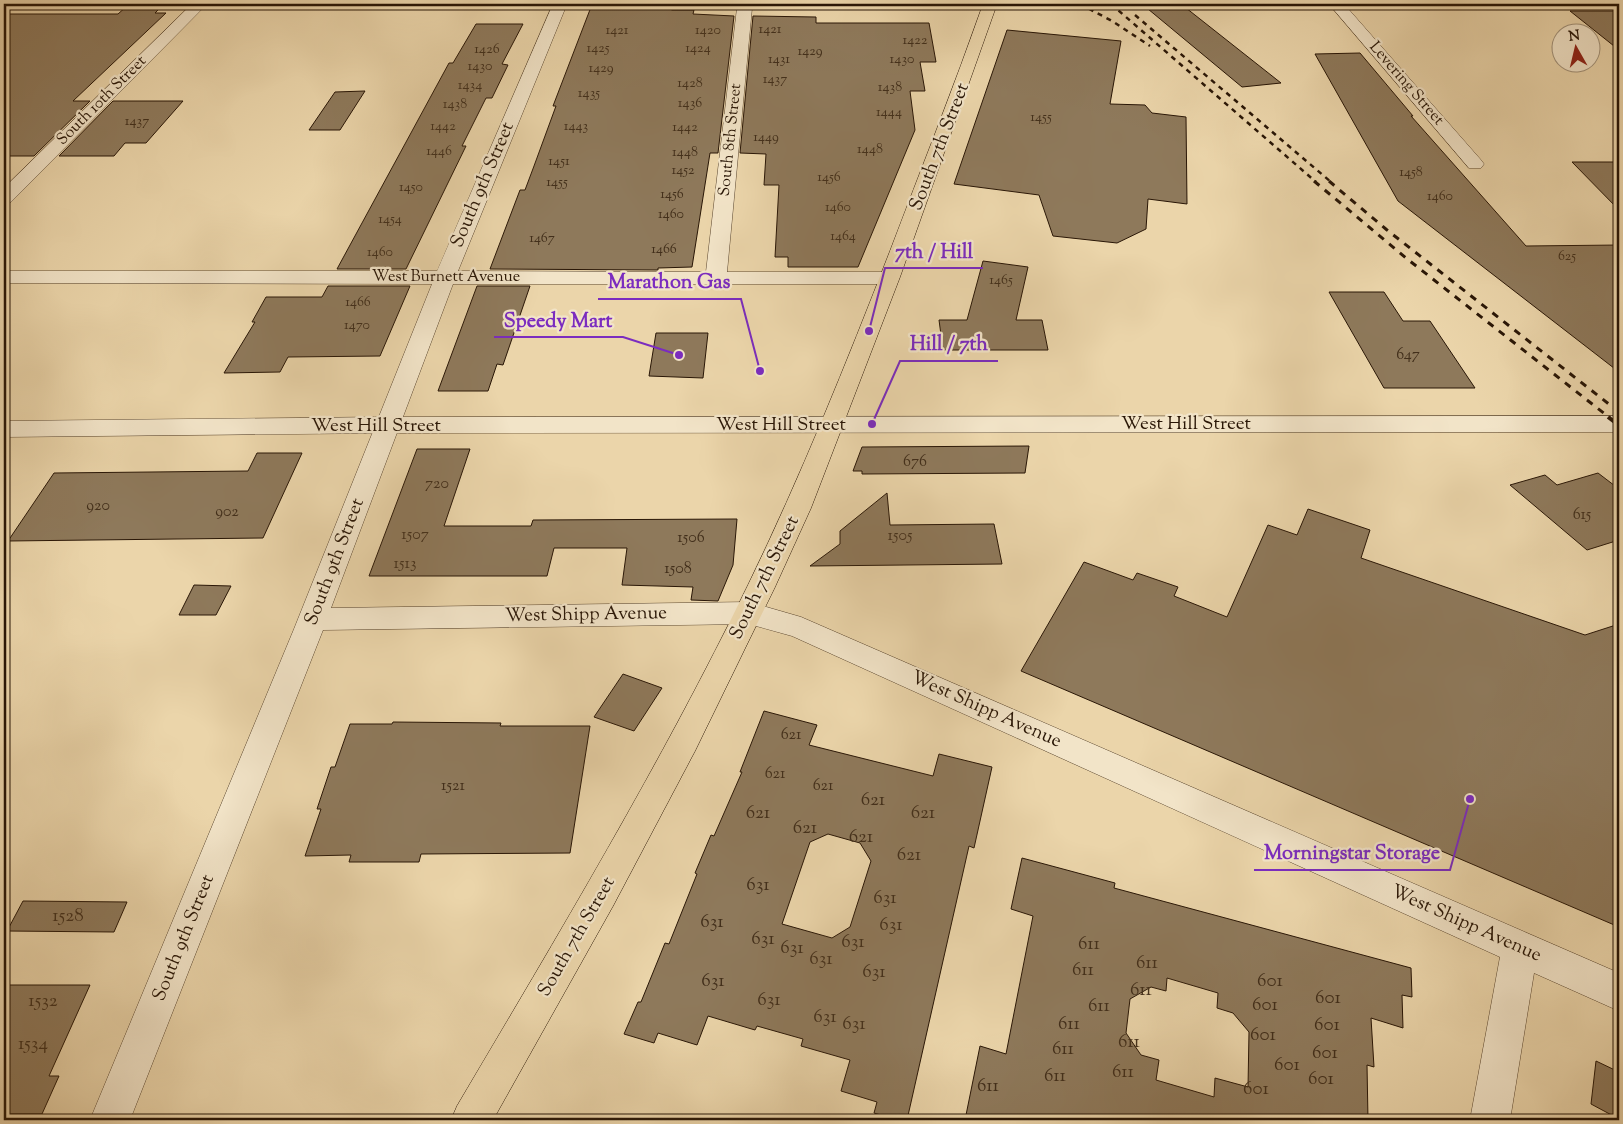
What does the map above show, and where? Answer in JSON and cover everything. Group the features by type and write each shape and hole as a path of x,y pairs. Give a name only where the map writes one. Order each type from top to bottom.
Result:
{"main road":[{"name":"South 7th Street","path":"471,1120 610,882 749,613 834,424 962,91 990,4"}],"street":[{"name":"South 10th Street","path":"4,198 200,4"},
{"name":"South 9th Street","path":"110,1120 313,619 445,277 560,4"},
{"path":"672,4 913,4"},
{"name":"South 8th Street","path":"716,276 744,4"},
{"name":"Levering Street","path":"1336,4 1475,164"},
{"name":"West Burnett Avenue","path":"4,278 716,276 889,278"},
{"name":"West Hill Street","path":"4,429 387,425 1619,424"},
{"name":"West Shipp Avenue","path":"313,619 749,613 810,632 1619,992"},
{"path":"1490,1120 1520,948"}],"building":[{"path":"1142,4 1181,4 1281,83 1242,87"},
{"path":"127,6 162,6 155,13 166,13 73,101 90,101 34,156 4,156 4,14 118,14"},
{"path":"591,7 666,7 672,10 694,10 693,14 734,16 718,153 710,153 692,267 658,268 658,270 490,269 520,190 525,190 556,106 553,106"},
{"path":"1570,11 1619,11 1619,50 1600,35 1600,22 1584,22"},
{"path":"753,16 816,17 816,23 929,23 936,62 920,62 925,91 910,91 915,130 858,267 788,267 788,257 775,257 779,185 764,185 766,154 740,153"},
{"path":"476,24 523,24 502,64 508,65 492,98 486,98 462,146 466,146 406,269 337,269 449,63 453,63"},
{"path":"1007,30 1121,41 1110,104 1145,105 1152,113 1186,117 1187,204 1148,199 1146,229 1117,243 1053,236 1039,195 954,184"},
{"path":"1360,53 1413,116 1411,116 1526,246 1619,245 1619,372 1398,201 1315,54"},
{"path":"365,91 340,130 309,130 335,92"},
{"path":"113,101 183,101 146,143 125,143 114,156 59,156"},
{"path":"1572,162 1619,162 1619,210"},
{"path":"983,261 1028,267 1016,320 1042,320 1048,350 943,350 939,320 967,320"},
{"path":"328,286 410,286 380,356 288,357 280,372 224,373 255,322 252,322 266,297 322,297"},
{"path":"477,286 530,286 503,365 497,364 488,391 438,391"},
{"path":"1329,292 1384,292 1403,321 1430,321 1475,388 1384,388"},
{"path":"656,333 708,333 703,378 649,376"},
{"path":"1029,446 1025,473 862,474 862,471 853,471 862,447"},
{"path":"417,449 470,449 444,526 531,526 533,520 737,519 733,565 718,601 691,600 693,587 622,585 627,548 554,548 547,576 369,576"},
{"path":"257,453 302,453 263,538 8,541 54,473 248,471"},
{"path":"1598,473 1619,489 1619,540 1587,550 1510,485 1545,475 1557,485"},
{"path":"887,493 890,525 994,524 1002,564 810,566 840,544 840,531"},
{"path":"1308,509 1370,530 1361,558 1585,635 1619,624 1619,927 1021,671 1084,562 1133,580 1137,573 1178,587 1174,596 1227,617 1268,525 1297,535"},
{"path":"194,585 231,586 216,615 179,615"},
{"path":"623,674 662,688 634,731 594,717"},
{"path":"764,711 817,725 809,745 933,776 939,754 992,767 974,848 969,846 907,1120 898,1120 874,1113 877,1102 841,1091 850,1060 801,1046 803,1039 757,1026 755,1030 708,1016 697,1045 658,1033 654,1043 624,1034 638,1002 641,1002 665,943 669,944 697,874 695,873 711,835 714,836 742,772 740,772","holes":["828,834 860,843 871,861 850,927 832,938 782,924 810,842"]},
{"path":"393,722 501,723 500,726 590,726 570,853 421,854 419,862 349,862 351,855 305,856 321,809 317,809 331,767 335,767 350,724 392,724"},
{"path":"1022,858 1115,883 1114,888 1411,968 1412,997 1402,995 1403,1028 1371,1018 1374,1067 1367,1065 1368,1120 965,1120 980,1046 1006,1054 1033,916 1011,909","holes":["1167,978 1218,993 1217,1008 1233,1013 1249,1032 1248,1087 1215,1078 1214,1097 1156,1080 1159,1060 1141,1055 1126,1033 1130,999 1151,987 1166,991"]},
{"path":"23,901 127,902 114,932 7,931"},
{"path":"4,985 90,985 49,1076 59,1076 42,1114 4,1114"},
{"path":"1596,1061 1619,1072 1619,1119 1591,1104"}],"railway":[{"path":"1080,4 1112,21 1150,46"},
{"path":"1111,4 1316,182"},
{"path":"1135,15 1331,182"},
{"path":"1314,181 1406,258 1610,418"},
{"path":"1329,181 1387,230 1619,412"},
{"path":"1608,417 1619,425"}],"place":[{"name":"7th / Hill","path":"869,331"},
{"name":"Speedy Mart","path":"679,355"},
{"name":"Marathon Gas","path":"760,371"},
{"name":"Hill / 7th","path":"872,424"},
{"name":"Morningstar Storage","path":"1470,799"}]}
